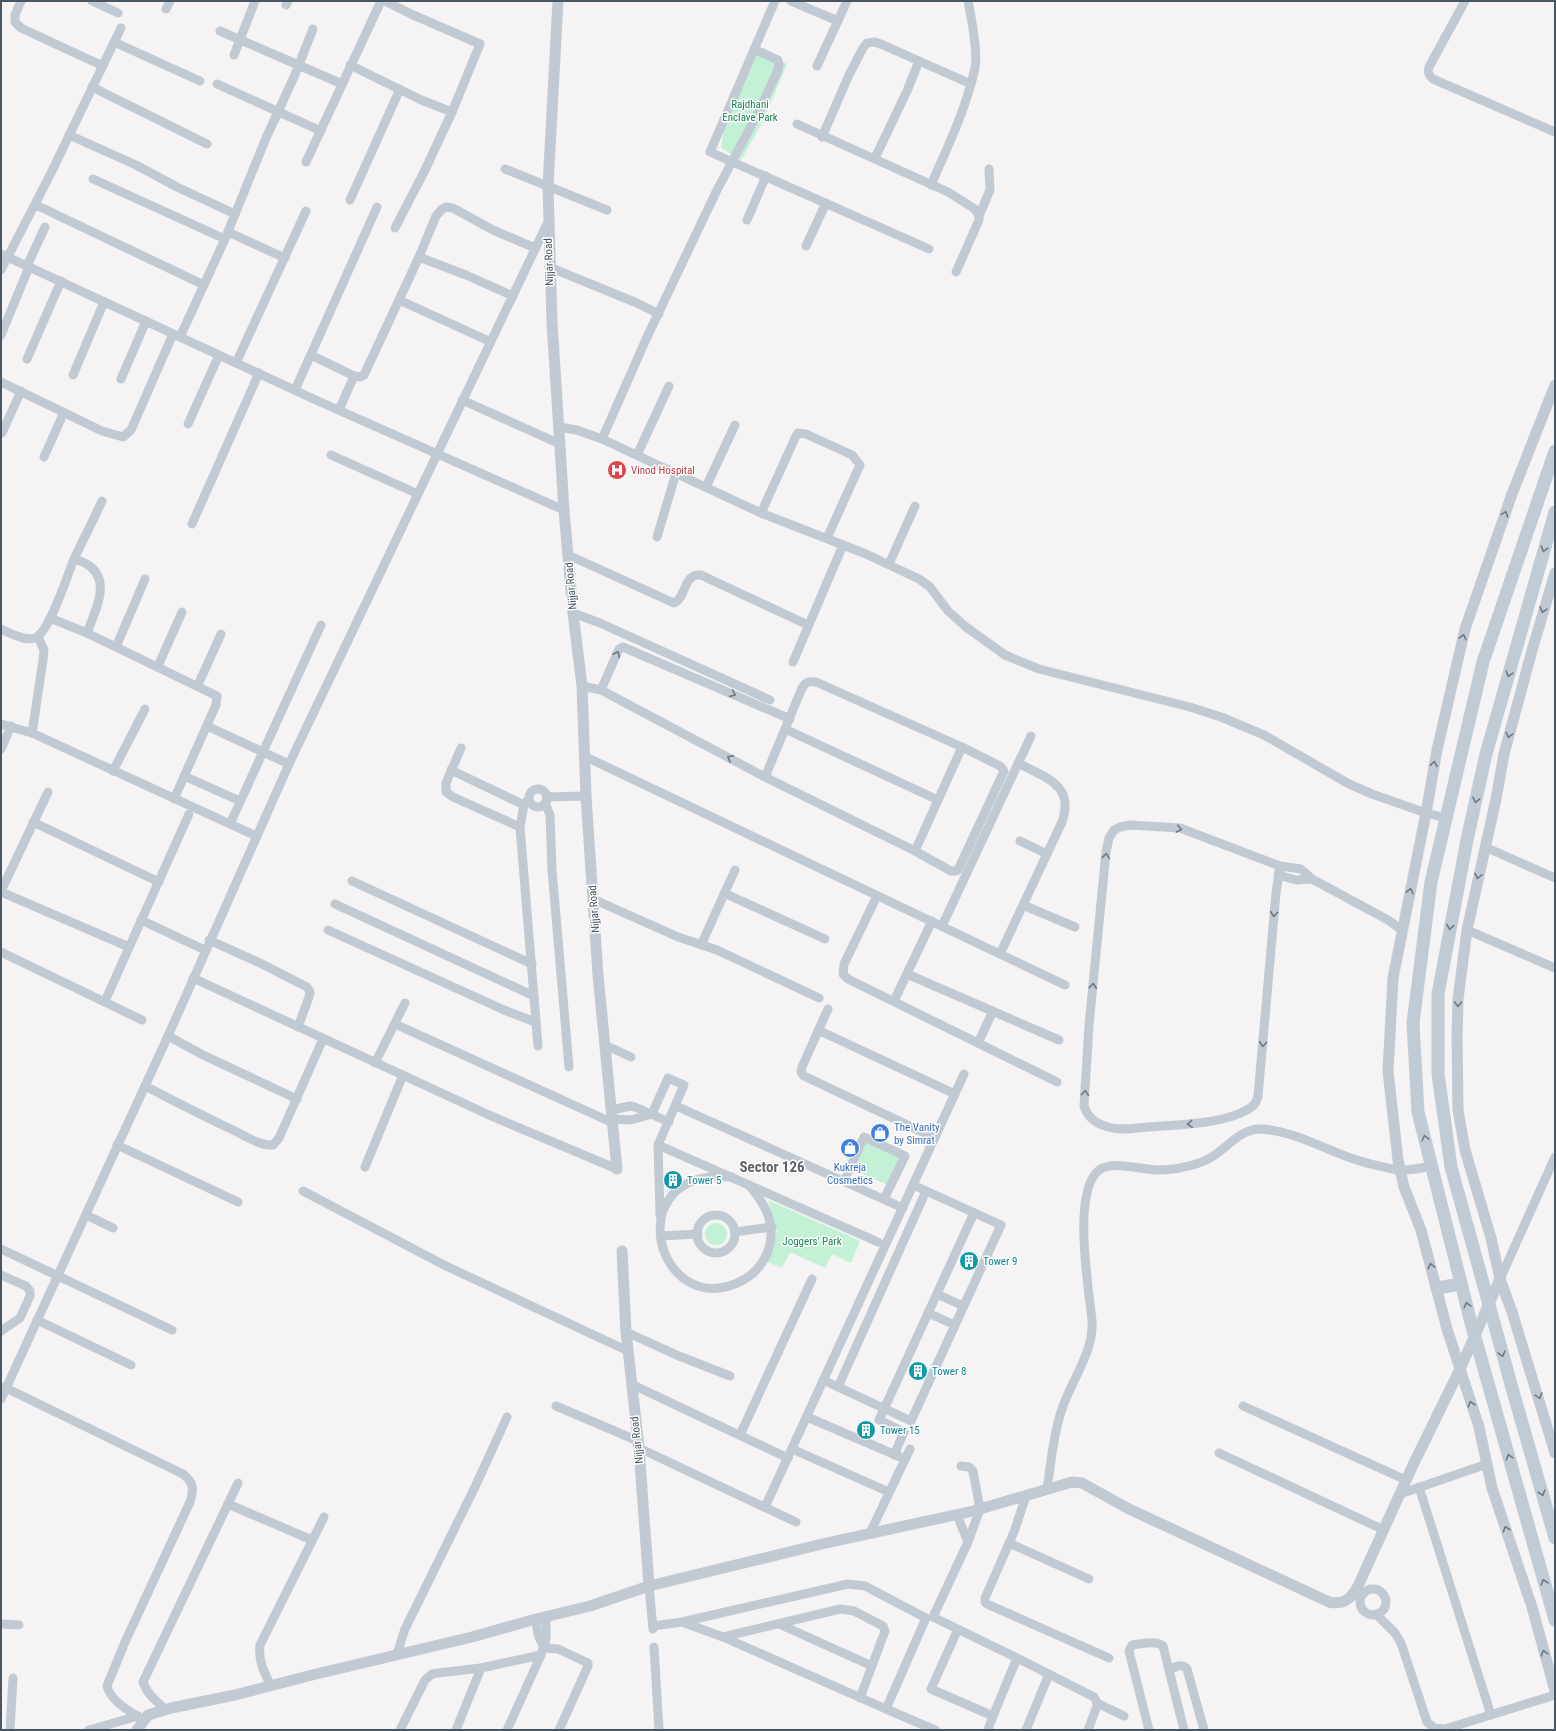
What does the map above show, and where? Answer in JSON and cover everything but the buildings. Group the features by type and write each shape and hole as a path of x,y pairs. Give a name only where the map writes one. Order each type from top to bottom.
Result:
{"main road":[{"path":"1555,451 1483,662 1431,882 1413,1022 1418,1112 1474,1334 1555,1620"},
{"path":"1555,512 1486,754 1464,855 1438,994 1438,1074 1452,1167 1488,1303 1555,1538"},
{"path":"1437,1288 1461,1284"}],"street":[{"path":"21,1 15,15 15,22 21,28 103,66"},
{"path":"92,1 118,13"},
{"path":"234,55 255,1"},
{"path":"306,162 381,1"},
{"path":"386,1 411,14 480,44 452,112 395,228"},
{"name":"Nijjar Road","path":"558,1 548,186 549,267 564,510 573,613 582,686 586,796 593,899 617,1169"},
{"path":"775,1 710,152 929,249"},
{"path":"790,1 838,22"},
{"path":"817,66 847,1"},
{"path":"931,185 954,132 971,84 975,67 968,1"},
{"path":"1466,1 1430,65 1428,71 1429,75 1433,79 1555,132"},
{"path":"1,270 4,255 36,204 121,28"},
{"path":"1,382 116,436 123,437 128,434 177,335 204,285 313,29"},
{"path":"220,31 342,84"},
{"path":"114,42 200,81"},
{"path":"822,136 854,64 867,43 875,42 883,44 971,84"},
{"path":"602,439 717,190 759,111 779,65 778,60 775,58 754,49"},
{"path":"875,158 907,91 919,61"},
{"path":"350,65 419,99 452,112"},
{"path":"217,84 321,131"},
{"path":"92,87 207,144"},
{"path":"350,200 400,89"},
{"path":"796,124 875,158 964,201 975,209 979,216"},
{"path":"69,135 136,165 235,214"},
{"path":"505,169 607,210"},
{"path":"956,272 979,220 979,216 990,190 989,169"},
{"path":"747,220 766,176"},
{"path":"93,179 285,258"},
{"path":"806,246 826,203"},
{"path":"36,204 204,285"},
{"path":"295,390 377,207"},
{"path":"311,355 354,376 360,377 364,375 419,257 436,216 446,207 453,208 493,230 535,248"},
{"path":"236,363 306,211"},
{"path":"1,1399 4,1387 58,1276 168,1036 209,940 289,764 437,455 489,341 548,222"},
{"path":"1,335 45,227"},
{"path":"4,255 437,455 564,510"},
{"path":"419,257 466,275 512,296"},
{"path":"549,267 637,303 659,314"},
{"path":"27,359 60,281"},
{"path":"399,300 489,341"},
{"path":"73,375 104,302"},
{"path":"121,379 146,321"},
{"path":"188,424 219,355"},
{"path":"192,524 259,373"},
{"path":"339,410 354,376"},
{"path":"1555,385 1512,494 1465,629 1437,750 1426,814 1393,978 1388,1071 1400,1170 1404,1187 1421,1230 1447,1328 1479,1427 1492,1488 1532,1607 1555,1691"},
{"path":"637,455 669,386"},
{"path":"2,433 21,391"},
{"path":"462,400 560,444"},
{"path":"44,457 64,412"},
{"path":"706,487 735,425"},
{"path":"559,427 577,430 602,439 793,527 827,538 889,564 919,579 930,587 956,619 1005,655 1023,663 1039,669 1190,706 1221,717 1264,735 1349,784 1426,814 1446,818"},
{"path":"762,513 796,436 798,433 812,436 852,455 860,465 827,538"},
{"path":"331,455 418,494"},
{"path":"657,537 676,473"},
{"path":"1,629 26,638 33,639 38,637 50,618 102,501"},
{"path":"889,564 914,506"},
{"path":"793,662 843,545"},
{"path":"568,555 674,603 681,596 691,577 701,575 808,625"},
{"path":"75,559 90,566 100,578 101,587 99,599 87,633"},
{"path":"1555,573 1517,701 1504,754 1496,800 1467,930 1458,999 1458,1110 1465,1150 1491,1238 1500,1280 1512,1312 1555,1453"},
{"path":"116,648 145,579"},
{"path":"158,666 182,612"},
{"path":"573,613 770,700"},
{"path":"50,618 87,633 116,648 158,666 217,696 216,705 174,799"},
{"path":"230,824 321,626"},
{"path":"198,686 221,634"},
{"path":"32,733 44,650 38,637"},
{"path":"601,690 619,649 624,647 790,719"},
{"path":"582,686 601,690 765,777 951,871 958,870 1004,771 996,763 962,747 816,682 810,681 805,683 765,777"},
{"path":"113,771 145,709"},
{"path":"1,724 32,733 256,836"},
{"path":"1,749 11,726"},
{"path":"207,726 289,764"},
{"path":"785,730 938,800"},
{"path":"942,926 1031,736"},
{"path":"915,852 962,747"},
{"path":"461,748 445,788 450,795 520,827"},
{"path":"584,756 1065,985"},
{"path":"1000,954 1065,813 1065,800 1057,785 1018,763"},
{"path":"451,770 534,806 540,807 546,800 586,796"},
{"path":"184,776 240,801"},
{"path":"538,1046 520,827 526,802 530,793 537,789 545,792 550,815 552,870 569,1067"},
{"path":"48,792 1,891 128,947"},
{"path":"105,1001 189,814"},
{"path":"33,822 159,882"},
{"path":"1279,871 1258,1096 1256,1103 1243,1112 1196,1124 1130,1129 1110,1128 1090,1118 1084,1106 1090,1025 1106,852 1109,838 1114,830 1130,825 1180,828 1279,871 1301,869 1312,879 1388,920 1402,930"},
{"path":"1020,841 1047,854"},
{"path":"1485,847 1555,878"},
{"path":"700,945 735,870"},
{"path":"352,881 532,964"},
{"path":"724,893 825,939"},
{"path":"877,896 847,958 843,969 843,974 848,979 1057,1082"},
{"path":"593,899 678,937 716,950 819,998"},
{"path":"335,904 534,996"},
{"path":"1023,904 1074,927"},
{"path":"141,920 205,950"},
{"path":"894,1001 932,922"},
{"path":"328,930 504,1010 535,1022"},
{"path":"1467,930 1555,968"},
{"path":"209,940 260,963 307,987 310,992 309,997 298,1026"},
{"path":"1,952 142,1020"},
{"path":"907,974 1059,1040"},
{"path":"193,978 488,1115 617,1169"},
{"path":"375,1063 405,1003"},
{"path":"828,1009 802,1067 801,1072 804,1076 935,1138"},
{"path":"978,1043 993,1011"},
{"path":"395,1024 613,1117 632,1120 652,1114 668,1078 684,1085 658,1145 660,1220 664,1252 670,1266 682,1277 696,1285 712,1288 728,1287 743,1281 756,1271 762,1263 771,1243 772,1227 768,1212 760,1198 749,1185"},
{"path":"818,1030 955,1094"},
{"path":"168,1036 203,1055 297,1099"},
{"path":"145,1086 191,1111 268,1145 276,1142 279,1138 323,1039"},
{"path":"605,1045 631,1057"},
{"path":"765,1507 964,1074"},
{"path":"366,1167 402,1075"},
{"path":"613,1117 630,1106 669,1122"},
{"path":"676,1106 903,1208"},
{"path":"1047,1489 1056,1430 1061,1411 1085,1356 1092,1332 1086,1280 1084,1229 1085,1201 1088,1188 1098,1170 1106,1166 1115,1165 1158,1170 1198,1164 1214,1158 1240,1134 1260,1129 1293,1136 1349,1158 1400,1170 1432,1166"},
{"path":"844,1181 864,1137 904,1156 884,1199"},
{"path":"117,1145 238,1202"},
{"path":"658,1145 878,1242"},
{"path":"89,1730 140,1718 154,1712 235,1695 397,1654 472,1637 590,1606 649,1586 822,1544 957,1515 1067,1483 1082,1483 1127,1508 1328,1602 1336,1604 1347,1600 1360,1591 1374,1589 1378,1590 1386,1599 1383,1610 1376,1614 1367,1613 1361,1607 1360,1591 1406,1480 1460,1369 1474,1334 1555,1157"},
{"path":"660,1220 674,1193 687,1183 701,1178 716,1176 732,1178"},
{"path":"824,1380 911,1421 1001,1225 913,1185"},
{"path":"303,1191 446,1266 628,1351"},
{"path":"838,1387 926,1191"},
{"path":"894,1455 904,1432 879,1420 974,1212"},
{"path":"86,1215 113,1228"},
{"path":"714,1215 720,1215 730,1221 735,1232 732,1244 728,1249 716,1253 704,1248 700,1242 698,1234 700,1224 704,1220 714,1215"},
{"path":"735,1232 772,1227"},
{"path":"661,1236 698,1234"},
{"path":"1,1249 172,1330"},
{"name":"Nijjar Road","path":"622,1251 626,1332 638,1444 653,1628 682,1622"},
{"path":"1,1275 26,1286 30,1291 30,1296 20,1318 1,1331"},
{"path":"740,1435 812,1279"},
{"path":"937,1294 964,1306"},
{"path":"30,1296 44,1304"},
{"path":"928,1312 955,1325"},
{"path":"37,1320 131,1364"},
{"path":"626,1332 679,1356 730,1376"},
{"path":"631,1384 788,1458"},
{"path":"4,1387 183,1474 192,1484 194,1491 190,1502 107,1686 109,1691 120,1704 140,1718"},
{"path":"556,1406 638,1444 796,1522"},
{"path":"1243,1406 1406,1480"},
{"path":"807,1416 905,1459"},
{"path":"397,1654 405,1629 474,1489 507,1417"},
{"path":"792,1449 889,1492"},
{"path":"870,1533 910,1449"},
{"path":"1219,1453 1384,1530"},
{"path":"1400,1494 1487,1464"},
{"path":"961,1466 969,1467 973,1471 980,1509 968,1542 932,1617 1092,1696 1097,1703 1124,1716"},
{"path":"164,1710 145,1689 143,1682 238,1483"},
{"path":"1419,1487 1492,1715"},
{"path":"1026,1496 985,1602 1110,1658"},
{"path":"228,1504 312,1540"},
{"path":"957,1515 968,1542"},
{"path":"271,1686 261,1665 259,1654 260,1645 324,1517"},
{"path":"1009,1543 1089,1579"},
{"path":"682,1622 848,1584 865,1586 926,1618 886,1709"},
{"path":"723,1637 840,1609 854,1611 883,1626 885,1629 860,1698"},
{"path":"1376,1614 1394,1633 1401,1643 1430,1726 1439,1730 1446,1729 1555,1695"},
{"path":"507,1730 542,1649 547,1633 541,1618"},
{"path":"682,1622 723,1637 935,1730"},
{"path":"1,1624 19,1625"},
{"path":"779,1624 872,1666"},
{"path":"958,1629 931,1689 993,1716"},
{"path":"1149,1730 1129,1654 1131,1646 1154,1643 1162,1644 1184,1730"},
{"path":"654,1648 659,1730"},
{"path":"400,1730 425,1680 432,1674 481,1668 542,1649 558,1649 588,1663 559,1730"},
{"path":"988,1730 1017,1658"},
{"path":"1169,1669 1181,1666 1184,1666 1187,1669 1204,1730"},
{"path":"456,1730 481,1668"},
{"path":"1026,1730 1049,1674"},
{"path":"10,1730 13,1678"},
{"path":"1088,1730 1097,1703"},
{"path":"137,1730 140,1718"}],"green space":[{"name":"Rajdhani Enclave Park","path":"759,50 787,64 763,121 741,160 721,148 724,128"},
{"path":"864,1137 905,1156 890,1186 850,1168"},
{"name":"Joggers' Park","path":"768,1200 860,1241 851,1263 832,1254 825,1268 790,1252 782,1268 765,1261 777,1232"},
{"path":"716,1223 724,1226 727,1234 724,1242 716,1245 708,1242 705,1234 708,1226"}],"place":[{"name":"Vinod Hospital","path":"617,470"},
{"name":"The Vanity by Simrat","path":"880,1133"},
{"name":"Kukreja Cosmetics","path":"850,1148"},
{"name":"Tower 5","path":"673,1180"},
{"name":"Tower 9","path":"969,1261"},
{"name":"Tower 8","path":"918,1371"},
{"name":"Tower 15","path":"866,1430"}],"district":[{"name":"Sector 126","path":"772,1167"}]}
